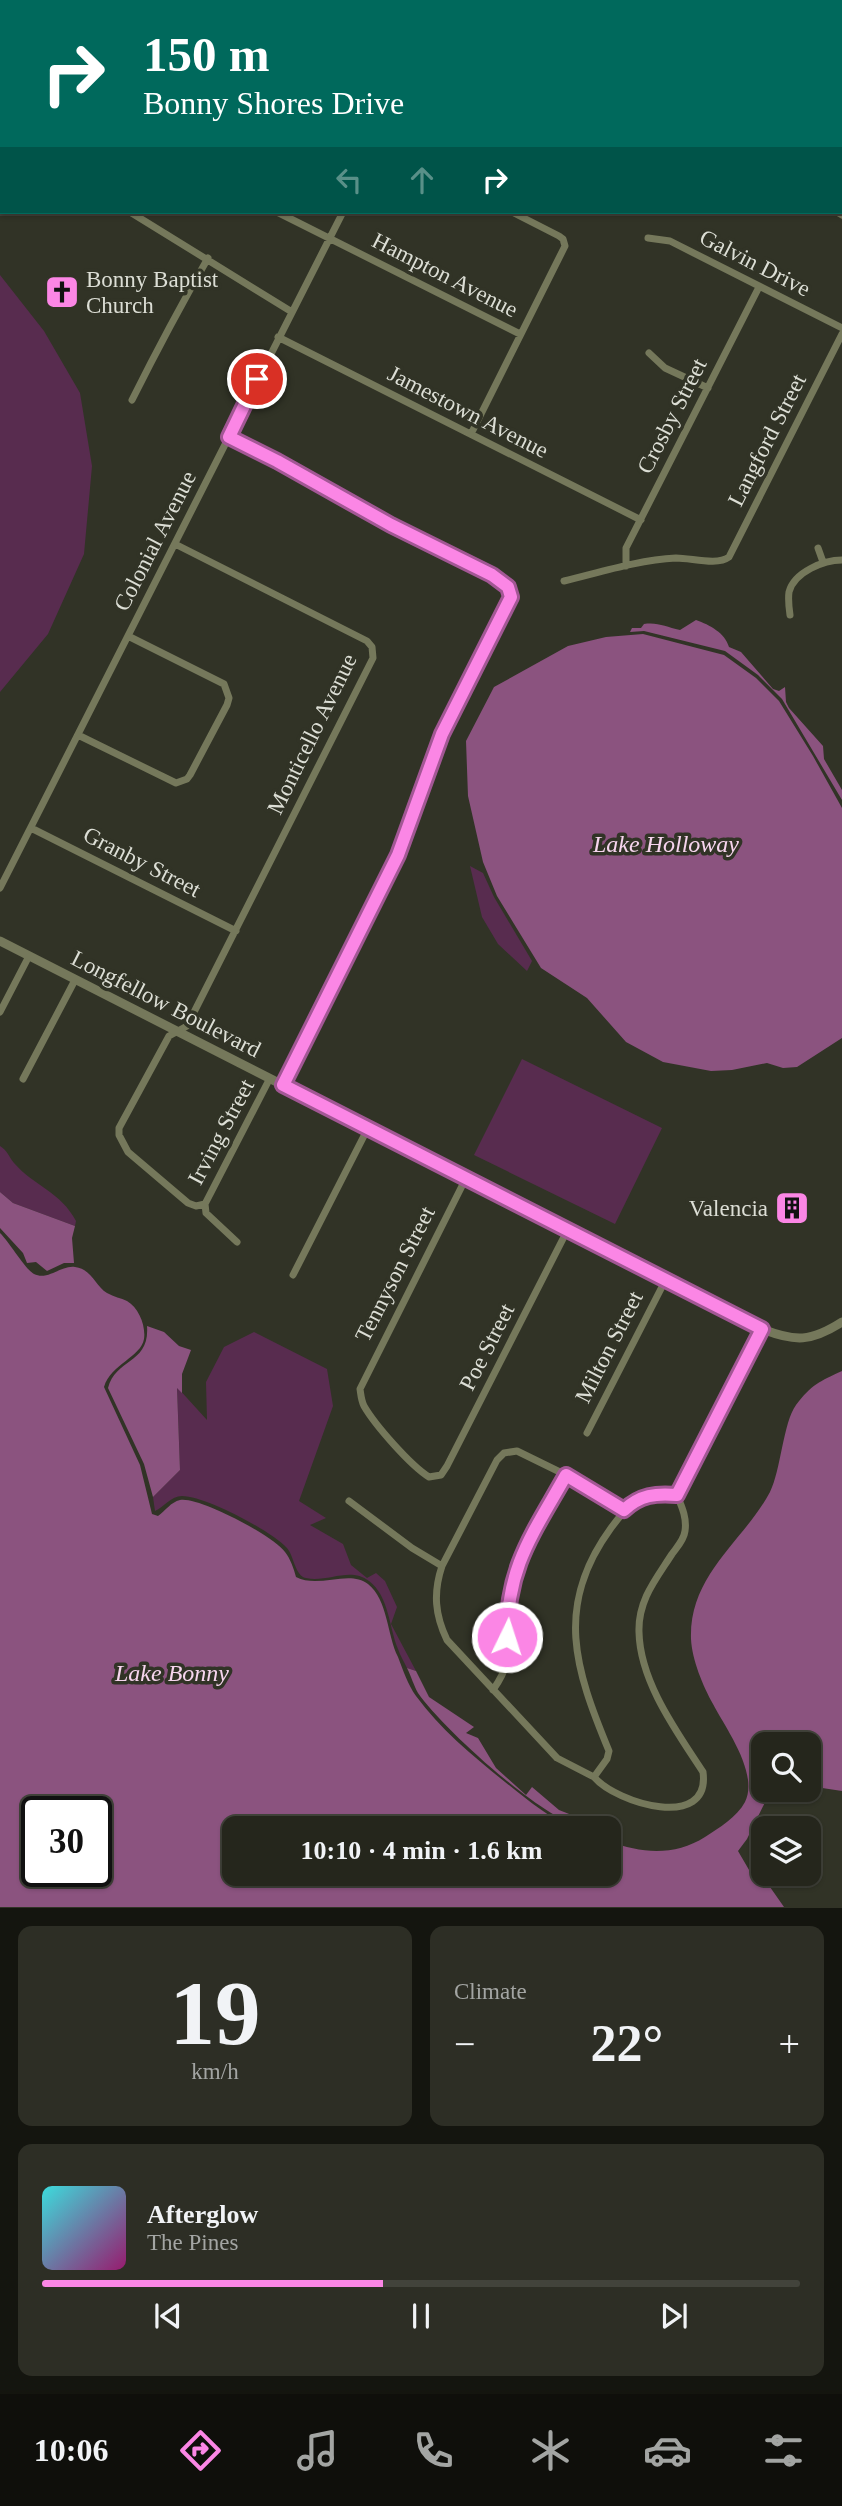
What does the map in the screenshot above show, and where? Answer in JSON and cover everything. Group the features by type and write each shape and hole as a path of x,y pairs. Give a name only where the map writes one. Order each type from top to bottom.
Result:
{"street":[{"path":"133,214 292,312"},
{"name":"Hampton Avenue","path":"281,214 520,334"},
{"name":"Colonial Avenue","path":"0,888 342,214"},
{"path":"471,435 564,243 559,236 516,214"},
{"name":"Galvin Drive","path":"648,238 670,241 842,328"},
{"path":"132,400 208,258"},
{"name":"Crosby Street","path":"625,566 626,548 759,287"},
{"name":"Langford Street","path":"625,566 673,558 724,561 733,550 842,334"},
{"name":"Jamestown Avenue","path":"278,337 641,520"},
{"path":"649,353 666,368 708,388"},
{"path":"229,437 391,525 492,575 508,587 511,597 442,734 398,855 283,1085"},
{"name":"Monticello Avenue","path":"175,544 367,641 373,652 373,657 187,1026 169,1036 119,1128 119,1135 128,1152 188,1203 196,1206 205,1204"},
{"path":"818,548 823,562"},
{"path":"790,615 789,593 792,583 823,562 842,559"},
{"path":"564,581 625,566"},
{"path":"78,735 176,783 190,775 226,705 229,698 224,684 128,636"},
{"name":"Granby Street","path":"31,828 236,931"},
{"name":"Longfellow Boulevard","path":"0,942 762,1329 780,1336 807,1339 842,1322"},
{"path":"0,1012 29,956"},
{"path":"23,1079 75,980"},
{"name":"Irving Street","path":"205,1204 270,1079"},
{"path":"293,1275 368,1128"},
{"name":"Tennyson Street","path":"434,1478 424,1474 378,1425 363,1405 360,1389 466,1178"},
{"path":"205,1204 206,1213 237,1242"},
{"name":"Poe Street","path":"434,1478 441,1475 447,1466 568,1229"},
{"name":"Milton Street","path":"587,1433 666,1279"},
{"path":"624,1510 566,1475 517,1451 504,1453 497,1460 442,1566 436,1604 442,1630 452,1646 557,1758 594,1777 603,1787 631,1801 660,1807 679,1806 696,1798 702,1791 704,1772 661,1706 640,1643 640,1618 648,1589 685,1535 685,1516 677,1495 762,1329"},
{"path":"493,1690 507,1668 510,1648 507,1619 523,1550 566,1475"},
{"path":"594,1777 607,1759 609,1751 578,1662 575,1617 578,1598 591,1559 624,1510 634,1500 643,1497 655,1494 677,1495"},
{"path":"349,1501 412,1548 442,1566"}],"shaded area":[{"path":"0,275 44,331 80,393 92,466 84,554 48,634 0,692"},
{"path":"470,866 483,873 532,961 527,971 498,944 482,917"},
{"path":"522,1059 662,1128 615,1224 474,1155"},
{"path":"0,1146 22,1171 63,1203 76,1221 75,1226 13,1203 0,1192"},
{"path":"254,1332 327,1369 333,1406 299,1501 326,1518 310,1525 343,1544 351,1565 367,1578 376,1573 385,1581 397,1607 391,1624 416,1671 407,1668 395,1640 385,1603 376,1587 369,1581 354,1575 306,1578 299,1574 287,1548 279,1541 238,1516 206,1502 178,1496 155,1511 153,1497 180,1470 177,1387 207,1420 206,1382 224,1347"}],"water":[{"path":"696,620 716,630 729,647 741,652 773,689 779,691 785,687 789,708 823,746 824,759 842,790 842,800 782,699 758,675 725,651 644,631 630,632 632,628 641,628 644,624 658,624 680,630"},
{"name":"Lake Holloway","path":"643,634 724,655 756,678 779,701 842,808 842,1038 797,1067 783,1068 767,1063 711,1071 663,1062 626,1042 587,998 541,968 497,896 483,862 468,796 466,741 494,687 568,646 606,637"},
{"path":"0,1192 13,1203 75,1226 72,1238 74,1263 64,1263 47,1271 36,1262 27,1263 23,1253 0,1228"},
{"name":"Lake Bonny","path":"0,1233 34,1274 44,1276 70,1267 81,1268 103,1290 131,1304 141,1318 144,1329 142,1345 113,1372 104,1387 140,1465 152,1514 158,1516 180,1500 202,1504 235,1518 278,1545 289,1557 296,1577 314,1581 352,1578 368,1584 380,1599 394,1648 416,1696 458,1742 550,1816 222,1816 222,1886 621,1886 621,1845 634,1849 670,1850 694,1843 727,1822 745,1802 748,1778 733,1738 709,1697 699,1673 691,1639 693,1616 708,1577 770,1492 788,1423 796,1405 816,1384 842,1371 842,1791 821,1788 821,1732 751,1732 751,1802 765,1802 758,1816 751,1816 751,1831 738,1851 751,1873 751,1886 768,1886 784,1907 0,1907"},
{"path":"147,1326 164,1332 179,1346 191,1350 182,1374 182,1393 177,1388 180,1470 153,1497 144,1464 108,1388 118,1371 143,1348 147,1338"},
{"path":"407,1668 416,1671 429,1697 474,1727 466,1733 478,1738 496,1768 526,1795 532,1787 559,1810 574,1816 558,1816 521,1792 471,1750 418,1693"}],"place":[{"name":"Bonny Baptist Church","path":"62,292"},
{"name":"Valencia","path":"792,1208"}],"route":[{"path":"257,379 229,437 391,525 503,581 511,597 442,734 398,855 283,1085 762,1329 677,1495 655,1494 643,1497 634,1500 624,1510 566,1475 523,1550 510,1597 507,1637"}]}
